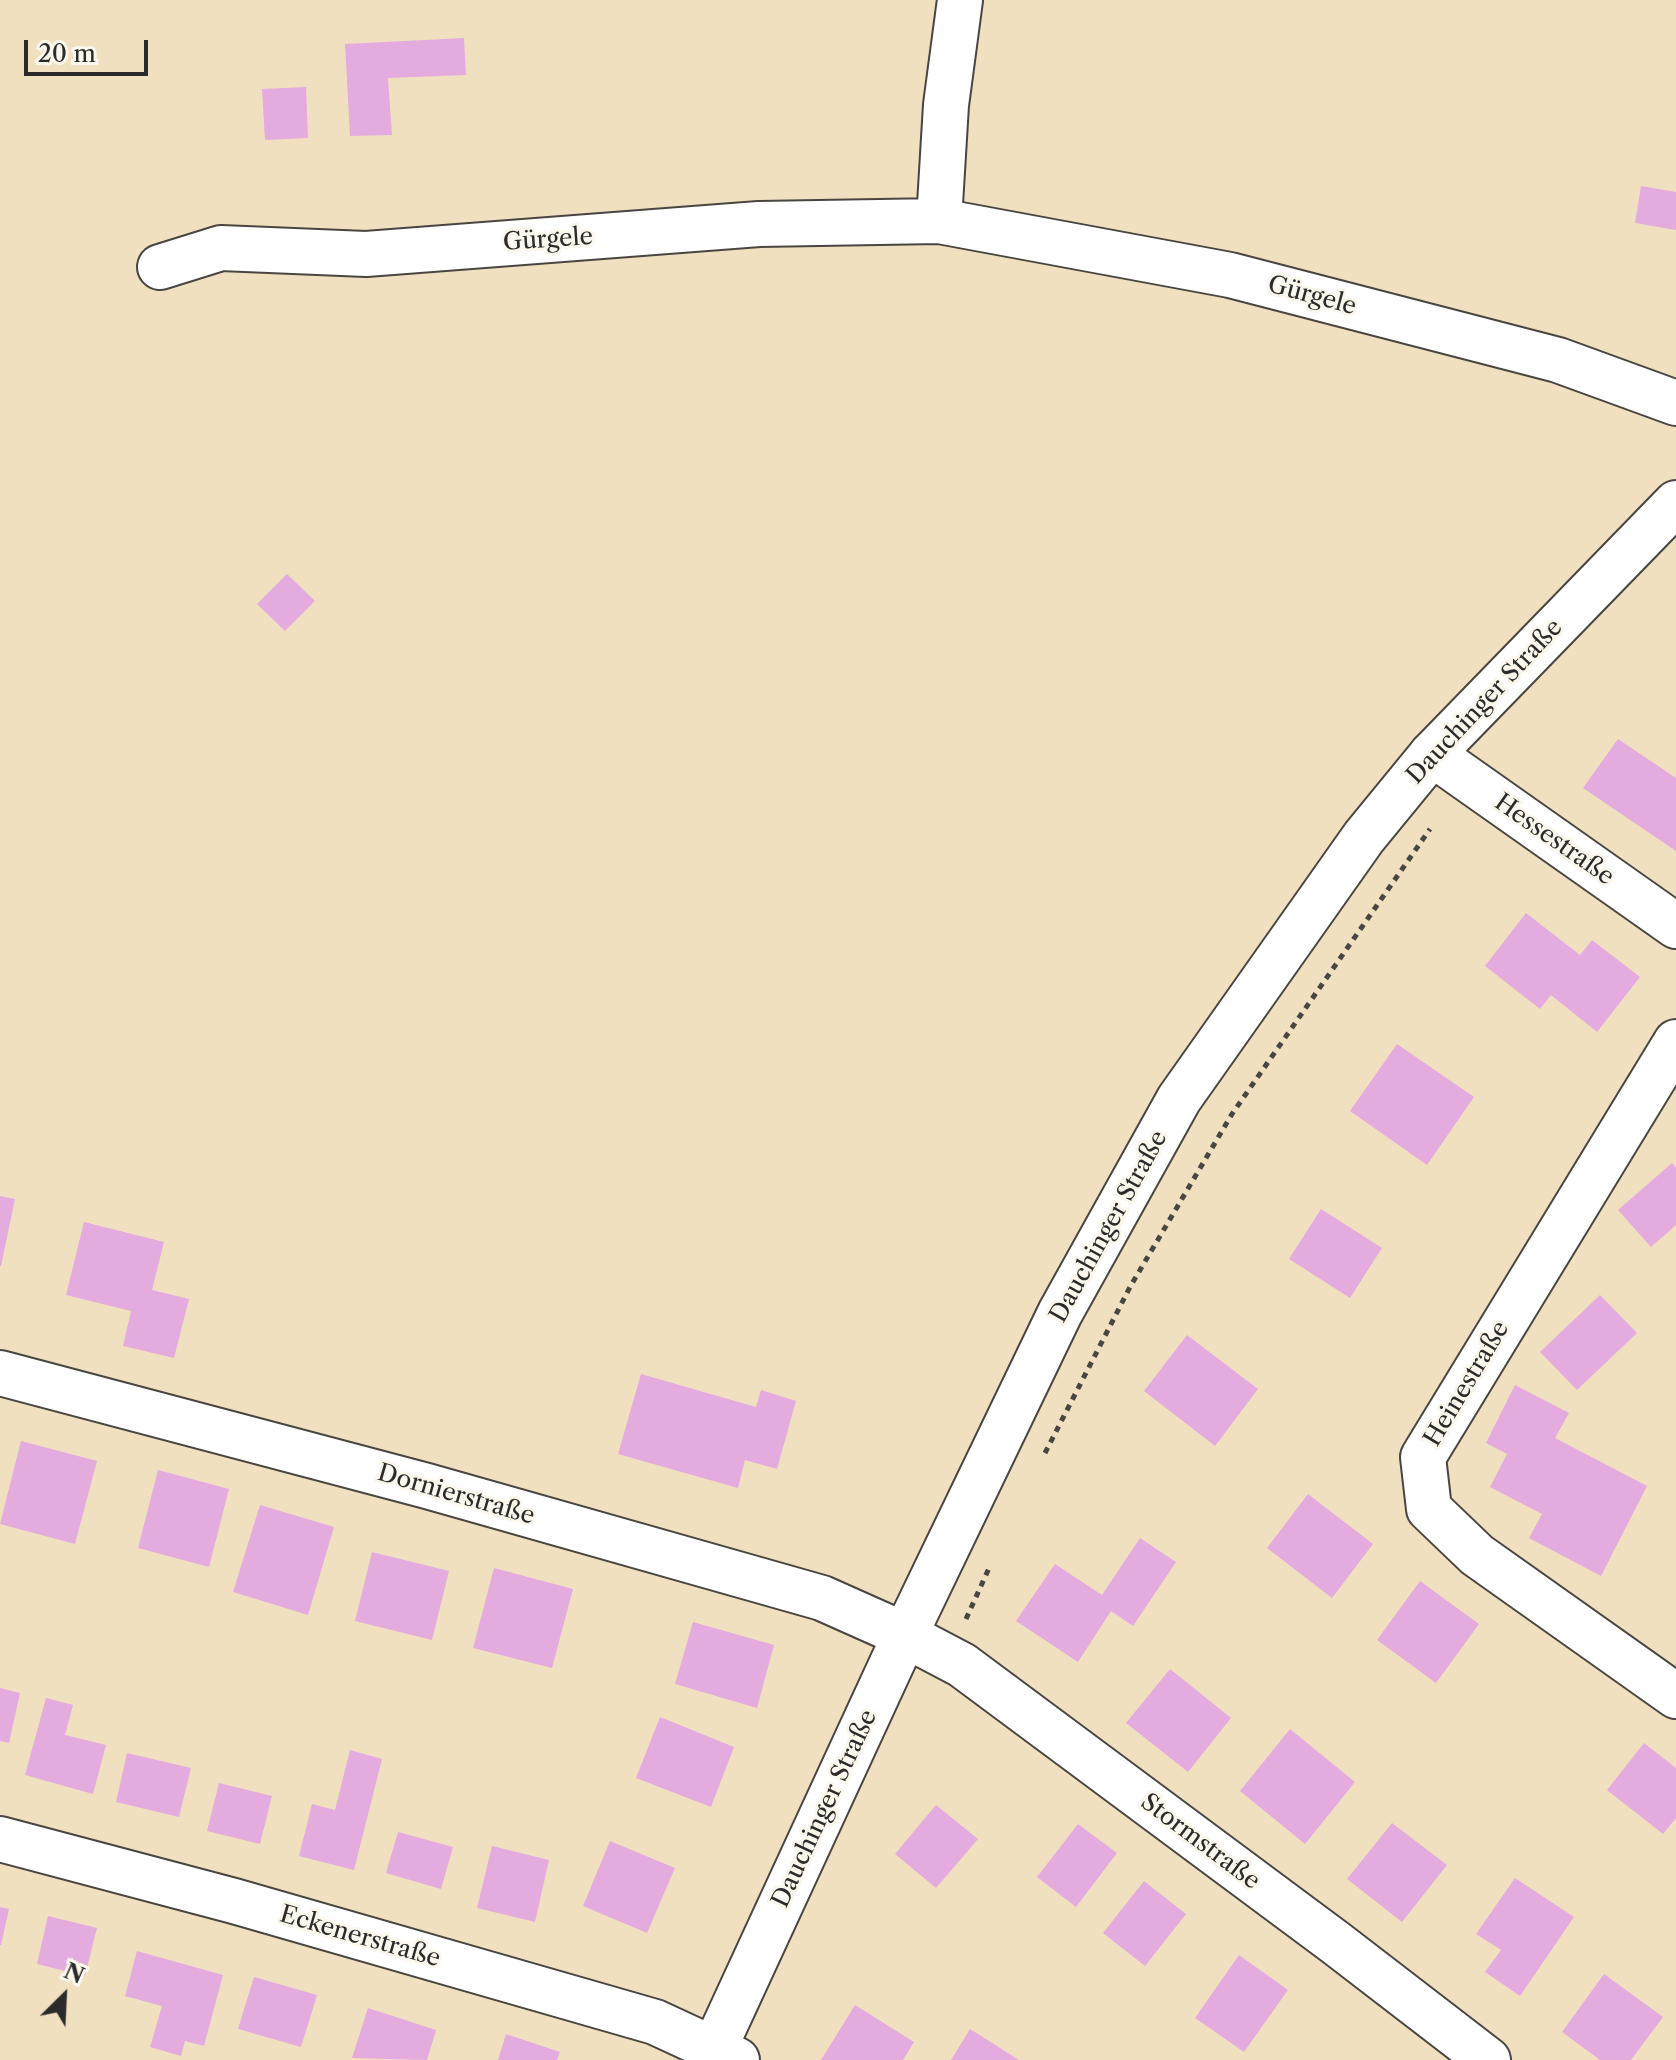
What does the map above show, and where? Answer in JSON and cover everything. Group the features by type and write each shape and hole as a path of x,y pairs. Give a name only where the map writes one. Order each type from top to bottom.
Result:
{"street":[{"path":"939,221 946,105 960,0"},
{"name":"Gürgele","path":"160,267 221,248 366,254 759,224 939,221 1230,275 1558,360 1676,403"},
{"name":"Dauchinger Straße","path":"720,2056 905,1635 1060,1313 1179,1099 1364,837 1449,766 1676,503"},
{"name":"Hessestraße","path":"1449,766 1676,926"},
{"name":"Heinestraße","path":"1676,1042 1423,1457 1429,1509 1477,1555 1676,1696"},
{"name":"Dornierstraße","path":"0,1373 427,1486 807,1594 905,1635"},
{"name":"Stormstraße","path":"905,1635 975,1674 1488,2060"},
{"name":"Eckenerstraße","path":"0,1839 234,1901 655,2022 720,2056"}],"path":[{"path":"1039,1464 1130,1287 1232,1114 1449,766"},
{"path":"949,1658 993,1560"}],"building":[{"path":"464,38 466,75 388,78 392,135 350,136 345,44"},
{"path":"306,87 308,138 265,140 262,89"},
{"path":"1641,186 1676,192 1676,230 1635,223"},
{"path":"287,574 315,601 285,631 257,604"},
{"path":"1618,739 1676,778 1676,851 1583,788"},
{"path":"1526,913 1580,955 1592,940 1640,977 1597,1032 1551,995 1540,1009 1485,966"},
{"path":"1397,1044 1474,1097 1427,1165 1350,1111"},
{"path":"1672,1163 1676,1168 1676,1225 1651,1247 1618,1210"},
{"path":"0,1196 15,1199 1,1266 0,1266"},
{"path":"1321,1209 1382,1248 1350,1298 1289,1259"},
{"path":"84,1222 164,1242 152,1290 189,1299 174,1358 123,1346 131,1311 66,1295"},
{"path":"1600,1295 1637,1333 1577,1390 1540,1352"},
{"path":"1187,1335 1258,1389 1215,1446 1144,1391"},
{"path":"641,1374 756,1407 761,1390 796,1401 777,1469 745,1460 738,1488 618,1454"},
{"path":"1515,1385 1569,1413 1555,1438 1647,1486 1601,1576 1529,1538 1542,1514 1490,1487 1507,1454 1486,1443"},
{"path":"21,1441 97,1461 75,1544 0,1524"},
{"path":"158,1470 229,1489 209,1567 138,1548"},
{"path":"1308,1494 1373,1544 1332,1598 1267,1548"},
{"path":"260,1505 334,1527 308,1615 233,1592"},
{"path":"1140,1538 1176,1562 1133,1626 1111,1611 1078,1662 1016,1621 1055,1564 1102,1595"},
{"path":"372,1552 449,1571 432,1640 355,1621"},
{"path":"494,1568 573,1589 552,1668 473,1648"},
{"path":"1420,1581 1479,1624 1436,1683 1377,1640"},
{"path":"693,1622 774,1645 757,1708 675,1684"},
{"path":"1170,1669 1231,1718 1188,1772 1126,1723"},
{"path":"0,1688 20,1693 9,1743 0,1741"},
{"path":"46,1698 73,1705 65,1735 106,1745 93,1794 25,1775"},
{"path":"660,1717 734,1747 711,1807 636,1778"},
{"path":"1290,1729 1355,1782 1305,1844 1240,1791"},
{"path":"1644,1743 1676,1768 1676,1818 1663,1834 1607,1790"},
{"path":"350,1750 382,1759 354,1870 299,1856 312,1804 335,1810"},
{"path":"127,1753 191,1768 179,1817 116,1802"},
{"path":"219,1783 272,1796 260,1844 207,1831"},
{"path":"936,1805 978,1839 936,1888 895,1854"},
{"path":"1392,1823 1447,1865 1402,1922 1347,1879"},
{"path":"1078,1824 1117,1853 1076,1907 1037,1877"},
{"path":"398,1832 453,1847 441,1889 386,1873"},
{"path":"610,1841 675,1868 647,1933 583,1906"},
{"path":"492,1846 549,1860 535,1922 477,1908"},
{"path":"1515,1878 1574,1917 1520,1996 1485,1972 1501,1950 1476,1934"},
{"path":"1144,1881 1186,1914 1145,1966 1103,1933"},
{"path":"0,1907 9,1909 1,1945 0,1945"},
{"path":"48,1916 97,1928 85,1976 37,1964"},
{"path":"137,1951 223,1975 204,2046 185,2041 181,2056 150,2047 162,2006 125,1996"},
{"path":"1239,1955 1288,1990 1244,2052 1195,2018"},
{"path":"1604,1974 1663,2017 1631,2060 1600,2060 1562,2032"},
{"path":"254,1977 317,1995 301,2047 238,2029"},
{"path":"855,2005 914,2042 903,2060 821,2060"},
{"path":"368,2008 436,2030 427,2060 352,2058"},
{"path":"970,2029 1019,2060 951,2060"},
{"path":"506,2034 560,2052 557,2060 498,2060"}]}
